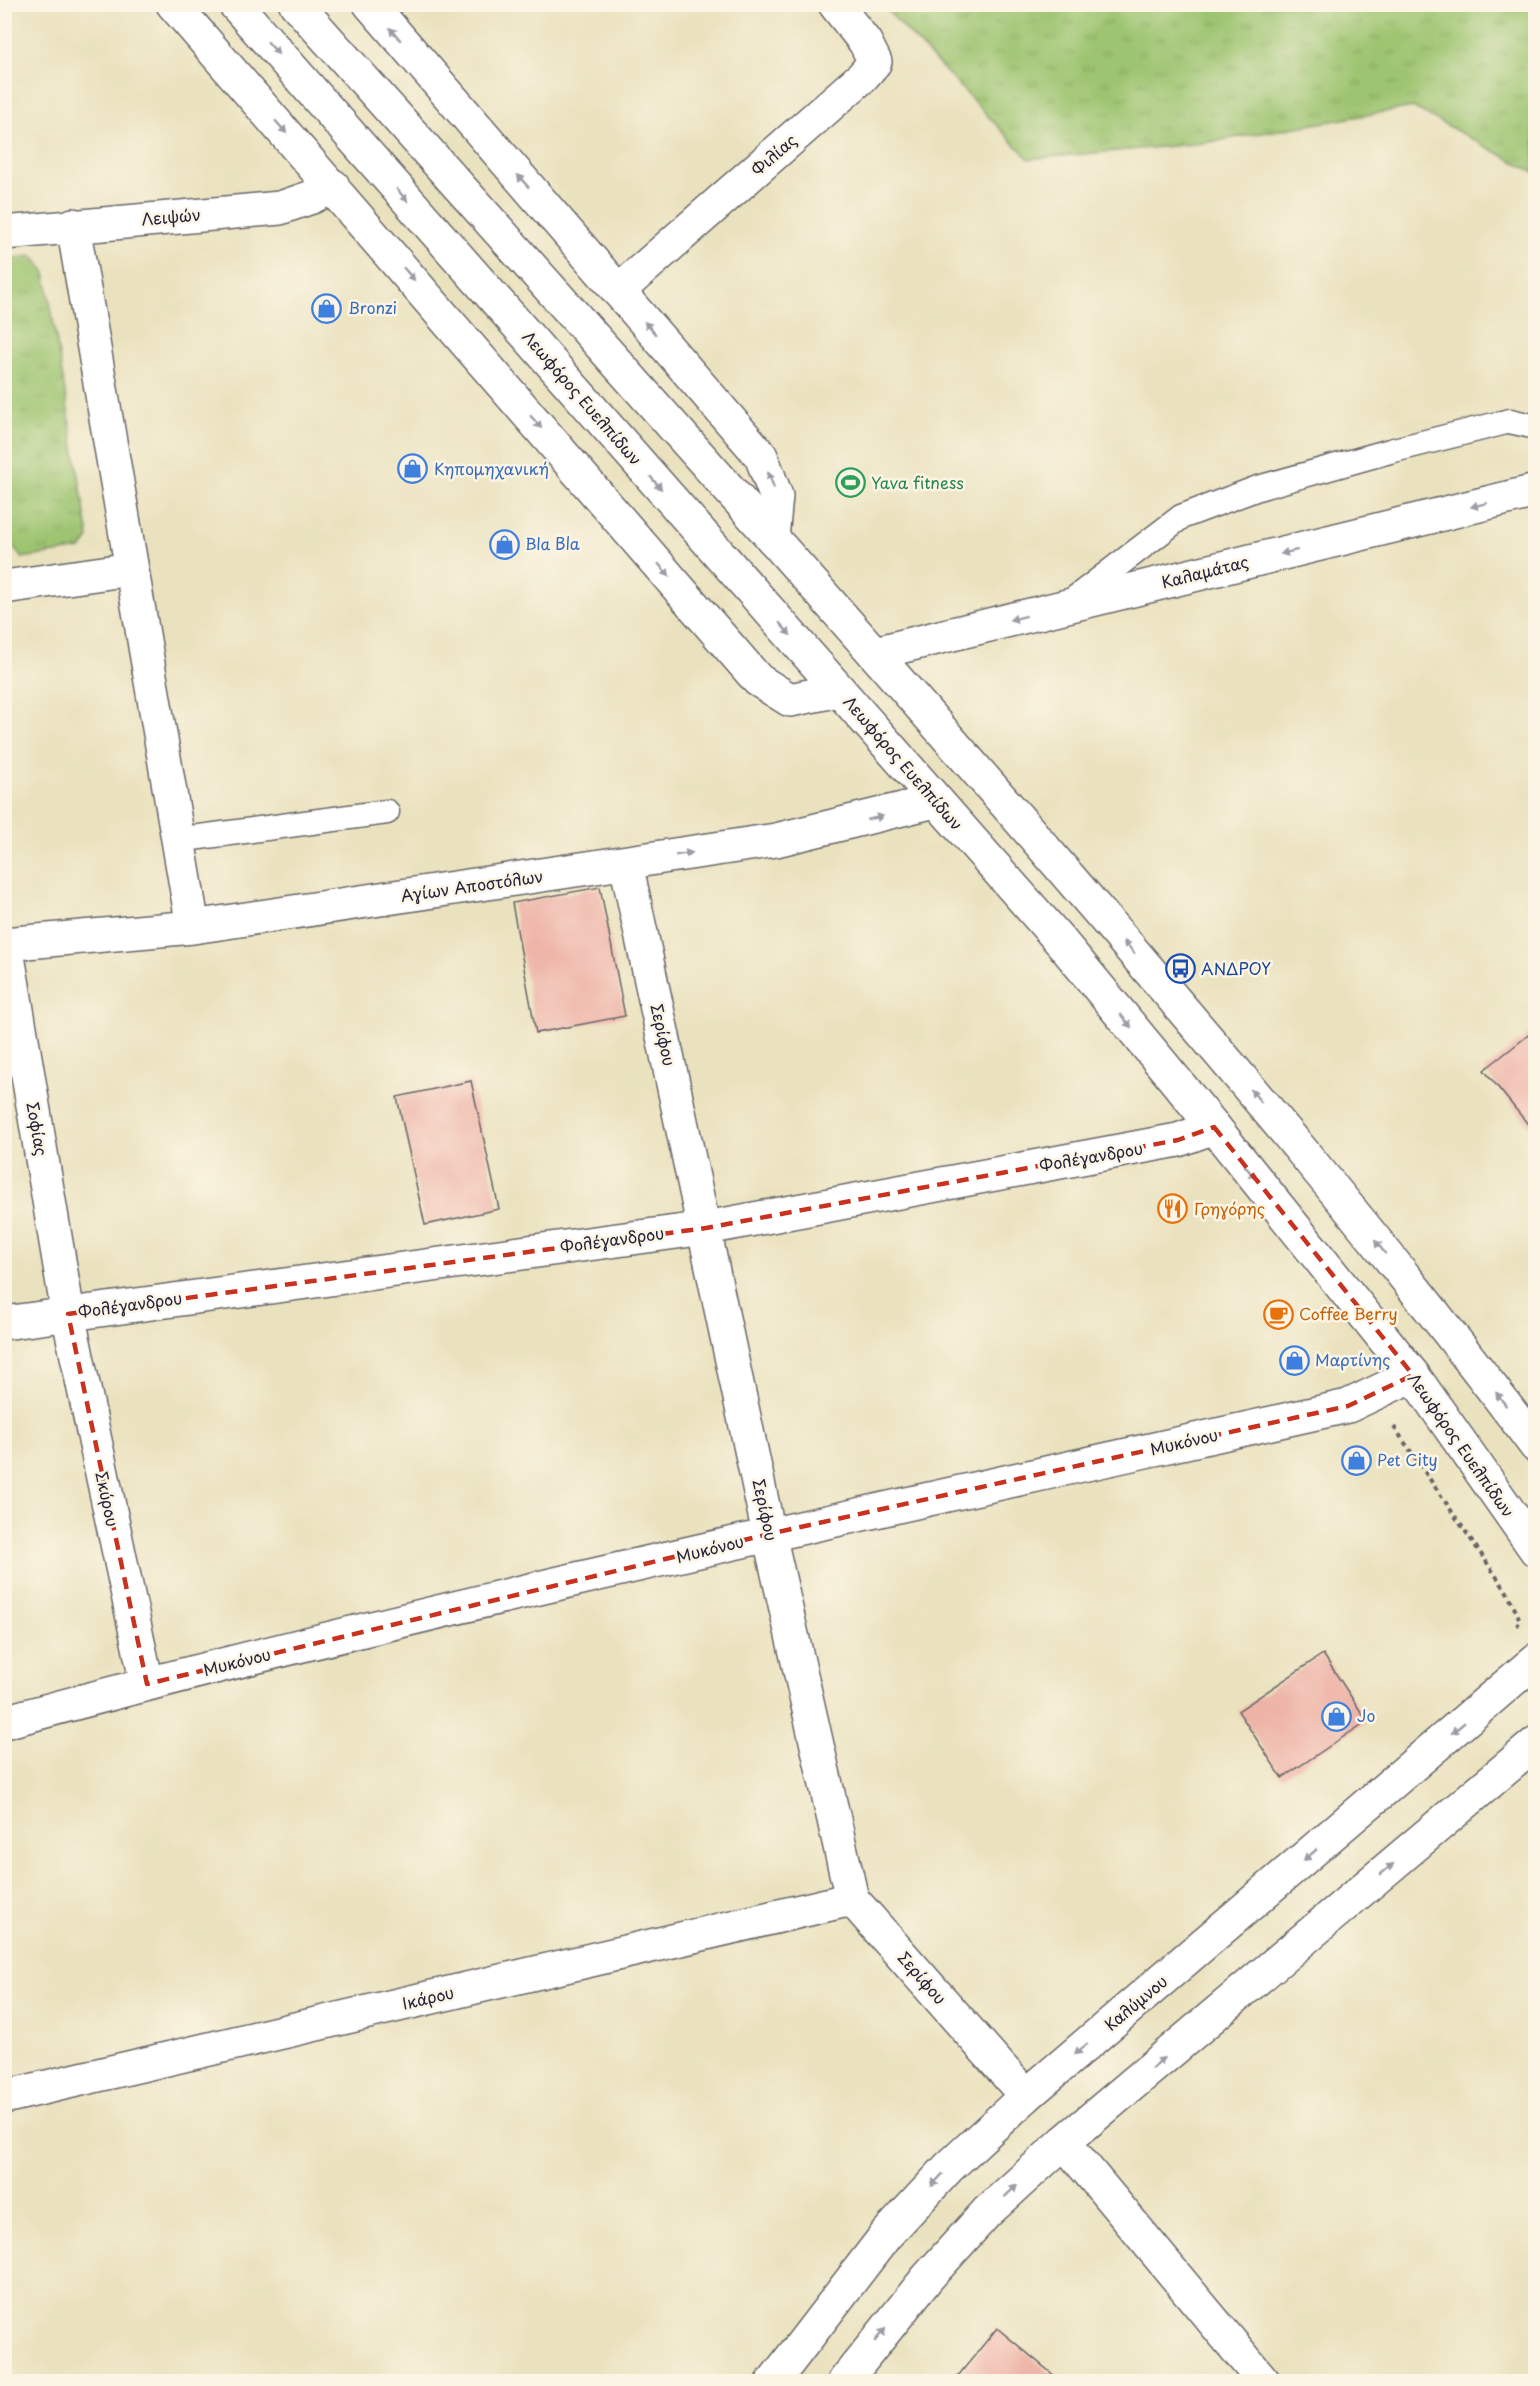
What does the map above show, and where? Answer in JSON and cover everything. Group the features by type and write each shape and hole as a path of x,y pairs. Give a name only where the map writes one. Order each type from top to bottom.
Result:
{"street":[{"path":"173,4 333,186 758,680 790,700 839,690"},
{"name":"Λεωφόρος Ευελπίδων","path":"235,4 1062,944 1214,1127 1413,1375 1536,1550"},
{"path":"296,4 875,652 1232,1067 1458,1342 1536,1446"},
{"path":"370,4 761,456 777,496 772,538"},
{"name":"Φιλίας","path":"618,291 862,77 875,62 865,42 835,4"},
{"name":"Λειψών","path":"4,233 280,208 312,197 333,186"},
{"path":"73,225 193,927"},
{"name":"Καλαμάτας","path":"875,652 1536,491"},
{"path":"4,587 131,569"},
{"name":"Αγίων Αποστόλων","path":"5,944 193,927 776,840 935,801"},
{"name":"Σερίφου","path":"626,863 770,1534 852,1899 1026,2096"},
{"name":"Σοφίας","path":"5,944 68,1314"},
{"name":"Φολέγανδρου","path":"4,1323 705,1228 1178,1140 1214,1127"},
{"name":"Σκύρου","path":"68,1314 147,1684"},
{"name":"Μυκόνου","path":"4,1722 147,1684 770,1534 1348,1406 1413,1375"},
{"name":"Καλύμνου","path":"773,2382 886,2235 949,2167 1026,2096 1536,1660"},
{"path":"844,2382 928,2277 987,2212 1064,2142 1536,1743"},
{"name":"Ικάρου","path":"4,2097 852,1899"},
{"path":"1064,2142 1264,2382"}],"lane":[{"path":"1064,607 1181,517 1258,488 1390,451 1510,421 1536,426"},
{"path":"177,840 387,812"}],"path":[{"path":"1348,1406 1367,1434 1395,1427 1507,1592 1520,1620 1516,1629"}],"highlighted area":[{"path":"1214,1127 1413,1375 1348,1406 769,1534 147,1684 68,1314 706,1228 1178,1140"}],"green space":[{"path":"882,5 1535,5 1535,173 1413,107 1204,143 1029,159"},
{"path":"32,256 45,271 89,538 81,549 22,558 5,537 4,260"}],"building":[{"path":"600,887 625,1016 536,1033 512,903"},
{"path":"1536,1029 1536,1125 1531,1128 1484,1070"},
{"path":"471,1081 499,1209 425,1225 397,1097"},
{"path":"1323,1654 1367,1721 1282,1778 1238,1711"},
{"path":"997,2328 1062,2382 953,2382"}],"place":[{"name":"Bronzi","path":"327,308"},
{"name":"Κηπομηχανική","path":"413,469"},
{"name":"Yava fitness","path":"850,483"},
{"name":"Bla Bla","path":"504,544"},
{"name":"ΑΝΔΡΟΥ","path":"1180,969"},
{"name":"Γρηγόρης","path":"1173,1209"},
{"name":"Coffee Berry","path":"1278,1314"},
{"name":"Μαρτίνης","path":"1294,1360"},
{"name":"Pet City","path":"1356,1460"},
{"name":"Jo","path":"1336,1716"}]}
